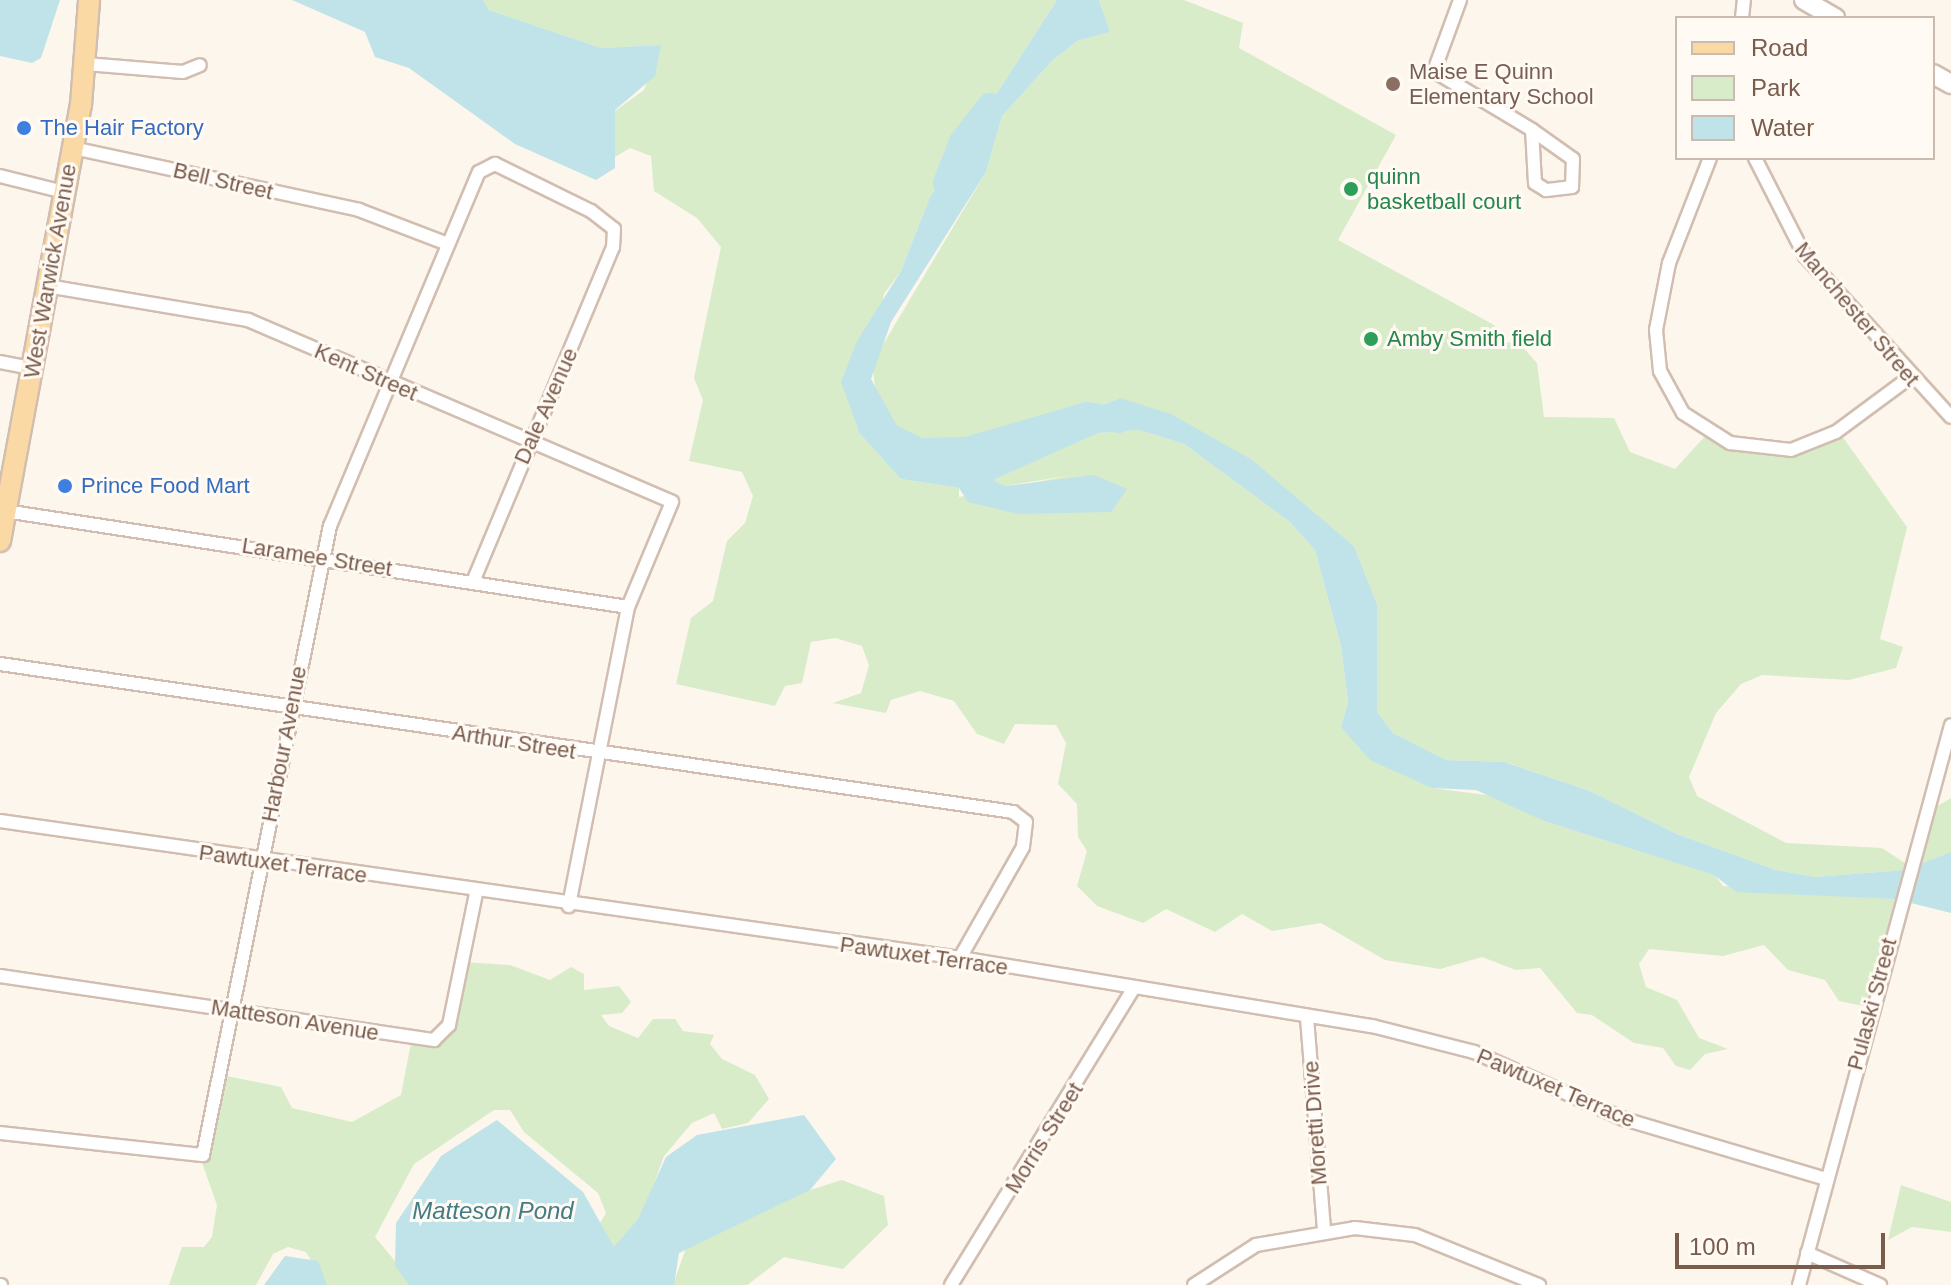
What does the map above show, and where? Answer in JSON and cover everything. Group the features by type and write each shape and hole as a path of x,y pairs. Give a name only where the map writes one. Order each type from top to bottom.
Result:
{"main road":[{"name":"West Warwick Avenue","path":"0,541 5,499 73,148 86,64 89,0"},
{"path":"1804,0 1832,16"}],"street":[{"path":"1460,0 1434,71 1532,130 1573,159 1572,187 1546,190 1535,183 1532,130"},
{"path":"86,64 183,72 200,65"},
{"name":"Bell Street","path":"73,148 372,214 448,244"},
{"path":"1709,160 1669,263 1655,349 1669,396 1713,436 1791,450 1836,432 1909,378"},
{"name":"Manchester Street","path":"1756,160 1785,229 1909,378 1951,417"},
{"name":"Harbour Avenue","path":"0,1133 198,1158 208,1144 289,710 322,559 340,497 391,384 479,172 495,164 614,229"},
{"path":"0,176 64,192"},
{"name":"Dale Avenue","path":"473,581 528,440 605,275 614,229"},
{"name":"Kent Street","path":"47,286 248,320 391,384 672,502 628,607"},
{"path":"0,362 32,368"},
{"name":"Laramee Street","path":"5,499 322,559 628,607"},
{"path":"569,906 628,607"},
{"name":"Arthur Street","path":"0,664 289,710 1013,812 1026,822 1023,847 960,958"},
{"name":"Pulaski Street","path":"1799,1285 1911,854 1951,725"},
{"name":"Pawtuxet Terrace","path":"0,821 263,858 476,893 960,958 1307,1018 1474,1052 1624,1119 1826,1179"},
{"name":"Matteson Avenue","path":"0,976 441,1038 476,893"},
{"name":"Morris Street","path":"951,1285 1133,989"},
{"name":"Moretti Drive","path":"1307,1018 1324,1229"},
{"path":"1194,1285 1256,1245 1324,1229 1415,1235 1539,1285"},
{"path":"1807,1253 1880,1285"}],"green space":[{"path":"483,0 1057,0 930,197 901,271 884,294 860,434 901,479 959,488 959,497 1073,475 1005,486 992,480 1097,433 1139,430 1184,444 1290,522 1315,550 1341,646 1348,702 1341,727 1432,788 1494,796 1544,821 1715,875 1723,886 1895,899 1869,1007 1839,1001 1825,980 1788,970 1764,945 1723,956 1649,949 1639,964 1646,987 1677,1000 1699,1038 1728,1049 1705,1054 1690,1070 1676,1066 1663,1048 1634,1043 1592,1015 1577,1013 1540,968 1516,970 1482,957 1440,969 1385,960 1321,923 1272,931 1242,914 1215,932 1166,909 1143,923 1097,906 1077,886 1087,851 1078,837 1077,804 1058,784 1066,743 1056,725 1015,724 1004,744 977,734 954,701 920,691 891,700 886,713 833,703 861,693 869,665 862,646 835,638 811,642 802,683 785,686 775,706 676,684 691,618 713,601 727,541 745,523 753,496 742,472 689,461 703,400 694,378 721,247 697,218 654,191 651,156 630,148 615,157 615,111 644,90 661,45 601,48 489,10"},
{"path":"1099,0 1184,0 1243,23 1239,48 1396,135 1338,240 1494,325 1502,341 1521,345 1537,363 1544,417 1614,418 1630,452 1675,469 1708,433 1783,449 1837,429 1907,527 1880,639 1903,647 1896,668 1849,680 1762,675 1741,684 1716,713 1689,777 1697,796 1786,843 1882,848 1908,865 1922,815 1951,798 1951,852 1906,870 1815,877 1776,870 1677,834 1590,791 1506,762 1446,760 1393,733 1377,712 1377,604 1354,546 1287,490 1120,398 988,451 959,452 947,463 931,462 907,444 876,394 872,363 986,172 1002,116 1052,61 1077,41 1110,32"},
{"path":"462,962 510,965 550,980 571,967 584,974 584,990 619,986 631,1002 622,1013 601,1015 609,1026 638,1038 653,1019 675,1019 683,1031 714,1035 710,1044 722,1059 755,1075 769,1099 748,1123 722,1129 714,1113 692,1123 664,1156 634,1239 606,1252 597,1228 606,1213 598,1193 524,1132 510,1110 494,1110 414,1164 375,1237 415,1285 325,1285 306,1252 288,1247 273,1254 256,1285 169,1285 182,1247 204,1247 212,1237 217,1205 200,1157 222,1075 281,1087 292,1108 352,1122 401,1095 412,1038 442,1034"},
{"path":"842,1180 884,1196 888,1225 843,1269 784,1257 747,1285 673,1285 686,1248 778,1200"},
{"path":"1901,1185 1951,1202 1951,1232 1912,1227 1888,1240"}],"water":[{"path":"0,0 60,0 41,58 32,63 0,56"},
{"path":"292,0 483,0 489,10 601,48 661,45 655,76 615,110 615,168 596,180 515,144 409,68 375,57 365,32"},
{"path":"1057,0 1099,0 1110,32 1077,41 1052,61 1002,116 986,172 891,322 871,379 907,444 931,462 947,463 959,452 988,451 1120,398 1171,414 1252,460 1354,546 1377,604 1377,712 1393,733 1446,760 1505,762 1590,791 1677,834 1776,870 1815,877 1905,870 1951,852 1951,913 1895,899 1736,892 1714,875 1544,821 1476,790 1432,788 1370,760 1341,727 1348,702 1341,646 1315,550 1290,522 1184,444 1139,430 1098,433 993,480 1005,486 1094,475 1127,489 1111,512 1018,514 968,502 959,488 901,479 860,434 841,382 857,341 901,271 930,197"},
{"name":"Matteson Pond","path":"804,1115 836,1159 810,1190 679,1253 674,1285 409,1285 395,1266 396,1223 441,1156 497,1120 583,1192 614,1247 638,1219 666,1157 697,1135"},
{"path":"285,1256 318,1261 327,1285 264,1285"}],"waterway":[{"path":"946,183 962,142 990,106"},
{"path":"881,432 919,451 967,450 1087,415 1119,420"}],"place":[{"name":"Maise E Quinn Elementary School","path":"1393,84"},
{"name":"The Hair Factory","path":"24,128"},
{"name":"quinn basketball court","path":"1351,189"},
{"name":"Amby Smith field","path":"1371,339"},
{"name":"Prince Food Mart","path":"65,486"}]}
